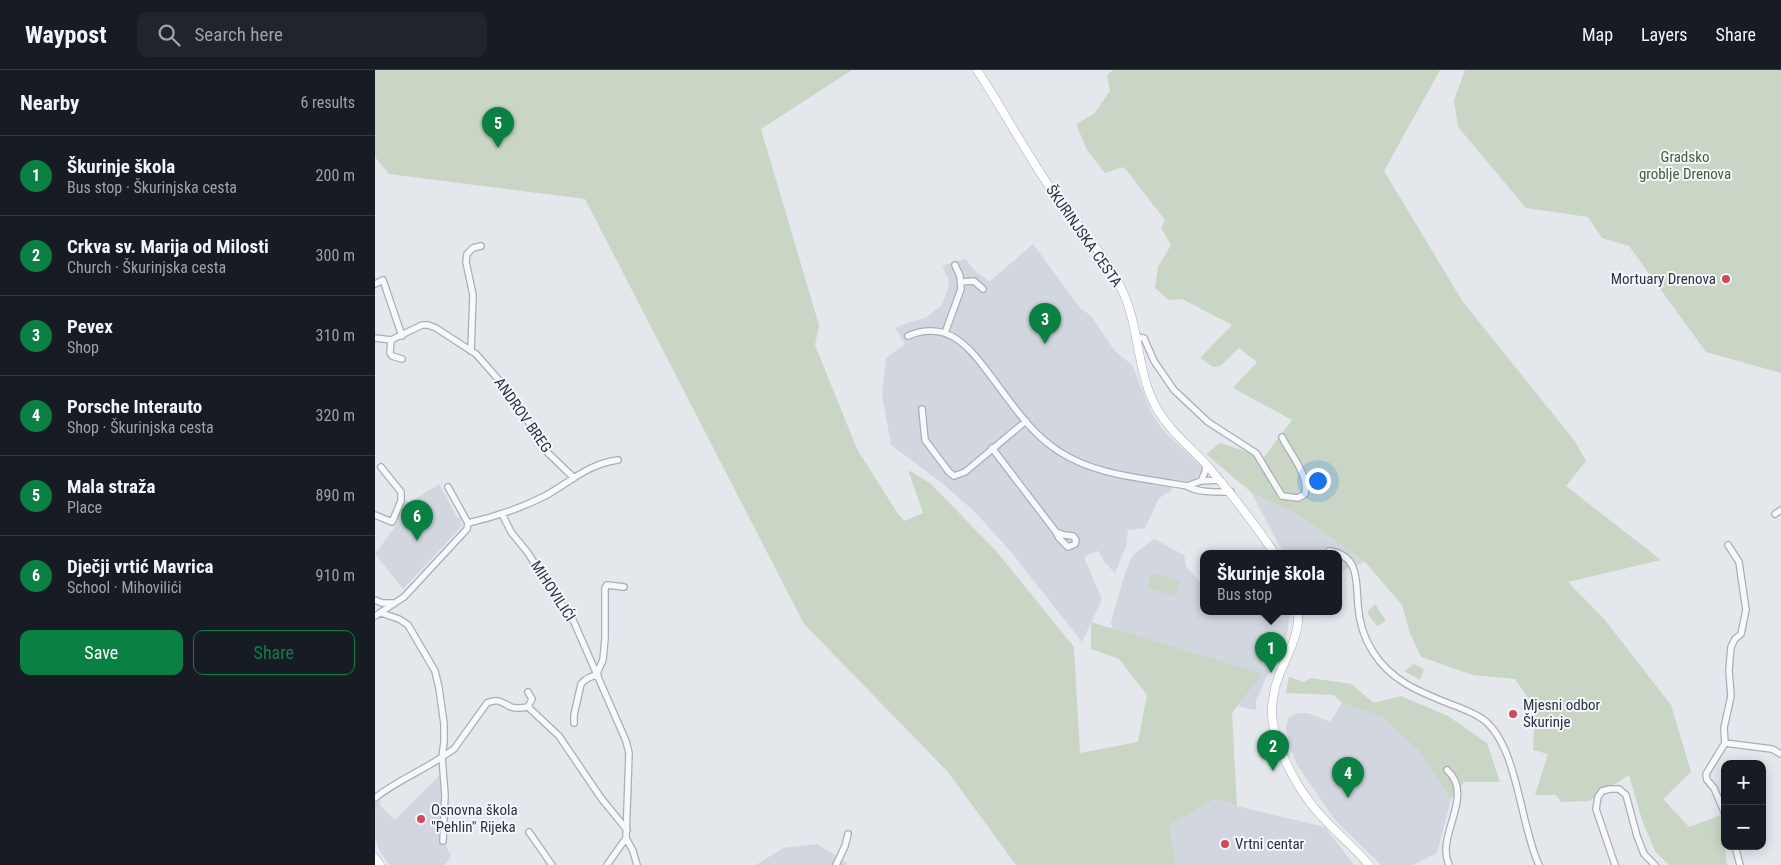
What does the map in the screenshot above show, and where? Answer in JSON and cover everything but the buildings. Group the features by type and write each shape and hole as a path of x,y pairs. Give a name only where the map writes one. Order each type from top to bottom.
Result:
{"street":[{"name":"ŠKURINJSKA CESTA","path":"977,70 1048,184 1069,215 1109,266 1126,298 1147,387 1156,408 1231,492 1272,550"},
{"path":"471,351 473,295 466,262 467,254 473,248 481,246"},
{"path":"945,333 952,310 959,297 961,282 955,265"},
{"path":"375,284 383,280 402,336"},
{"path":"961,282 974,281 983,290"},
{"name":"ANDROV BREG","path":"375,338 391,340 422,325 428,325 436,328 471,351 490,368 512,395 547,451 574,478"},
{"path":"908,336 925,331 936,331 954,337 971,351 1026,421 1048,444 1079,463 1111,473 1212,492 1231,492"},
{"path":"1136,337 1144,338 1154,362 1173,390 1209,422 1256,453 1282,496 1298,498 1303,496 1306,490 1303,474 1282,437"},
{"path":"391,340 390,353 392,356 402,359"},
{"path":"922,409 925,440 949,472 955,476 965,472 1026,421"},
{"path":"992,448 1056,532"},
{"path":"468,523 514,510 542,497 589,468 603,462 618,460"},
{"path":"1201,481 1206,464"},
{"path":"375,515 392,522 402,497 401,492 381,467"},
{"path":"1187,486 1201,481 1220,480"},
{"path":"375,616 395,603 422,578 467,530 468,523 449,487"},
{"name":"MIHOVILIĆI","path":"502,514 511,532 528,553 559,602 570,613 617,718 629,753 627,838 637,865"},
{"path":"1721,805 1714,788 1707,780 1707,774 1725,743 1724,728 1731,696 1729,670 1731,647 1741,634 1746,610 1739,562 1728,545"},
{"path":"1342,555 1351,565 1357,578 1361,627 1373,652 1390,672 1417,692 1465,710 1485,720 1498,736 1511,764 1528,837 1539,865"},
{"path":"574,723 581,684 584,680 597,674 603,660 605,588 607,585 624,587"},
{"path":"375,600 395,603"},
{"path":"381,612 399,619 408,625 435,671 444,724 442,757 445,795 443,842"},
{"path":"1298,615 1295,640 1276,686 1272,705 1275,734 1294,778 1309,802 1369,865"},
{"path":"528,692 532,699 528,707"},
{"path":"375,798 397,782 429,766 454,749 487,703 501,700 512,708 528,707 559,736 601,798 627,830"},
{"path":"1725,743 1772,749 1781,754"},
{"path":"1447,770 1455,779 1458,800 1445,848 1449,865"},
{"path":"1615,865 1596,809 1598,796 1603,791 1610,789 1619,789 1626,795 1644,854 1655,865"},
{"path":"529,832 552,865"},
{"path":"837,865 848,834"},
{"path":"607,865 627,838"},
{"path":"1736,850 1740,865"},
{"path":"375,858 380,865"}],"shaded area":[{"path":"1033,244 1080,308 1090,315 1115,351 1132,365 1151,412 1163,430 1203,470 1194,480 1184,481 1175,479 1171,491 1159,498 1145,528 1128,530 1126,546 1115,573 1105,563 1098,551 1086,555 1085,560 1102,599 1082,642 1011,552 976,513 942,483 891,445 882,395 886,358 905,344 895,328 925,318 942,305 949,280 942,266 965,259 976,272 990,281"},
{"path":"439,484 457,517 460,517 462,526 403,589 375,554 395,527 405,499 409,503"},
{"path":"1251,492 1296,514 1365,562 1342,571 1342,550 1282,550"},
{"path":"1154,539 1184,555 1186,566 1200,582 1200,615 1290,615 1286,640 1281,651 1276,659 1271,657 1265,669 1269,671 1256,701 1256,710 1241,707 1234,700 1113,633 1111,622 1126,570 1133,555"},
{"path":"1342,703 1382,717 1419,750 1451,799 1437,853 1413,865 1381,865 1335,820 1297,765 1288,741 1286,726 1289,717 1298,713 1308,713 1330,722"},
{"name":"Osnovna škola \"Pehlin\" Rijeka","path":"441,774 446,780 444,842 451,856 445,865 389,865 375,840 375,801 381,801 380,805 395,820"},
{"path":"1215,799 1325,827 1354,865 1176,865 1168,825"},
{"path":"817,844 847,863 845,865 756,865 784,848"}],"green space":[{"path":"375,70 852,70 761,129 819,325 815,345 857,449 898,514 905,521 923,513 908,470 930,483 997,552 1074,647 1080,753 1138,742 1147,695 1119,659 1091,649 1091,622 1262,674 1232,713 1237,806 1215,799 1169,825 1176,865 1016,865 948,772 804,624 585,199 389,174 375,157"},
{"path":"1113,70 1440,70 1384,171 1463,302 1574,440 1586,461 1566,486 1661,560 1568,582 1605,620 1671,705 1691,772 1663,799 1689,827 1721,815 1721,850 1725,850 1727,865 1670,865 1656,853 1642,820 1629,775 1589,801 1561,802 1556,795 1535,795 1548,754 1533,750 1535,708 1515,679 1473,675 1421,657 1410,633 1402,605 1365,562 1296,514 1251,492 1206,454 1220,443 1264,457 1292,420 1233,388 1257,362 1239,348 1220,366 1213,367 1200,358 1232,325 1182,299 1169,300 1155,288 1158,267 1171,245 1161,228 1165,220 1124,167 1105,173 1087,150 1076,124 1094,114 1110,91 1107,75"},
{"name":"Gradsko groblje Drenova","path":"1465,70 1781,70 1781,373 1706,352 1629,246 1602,238 1588,217 1526,208 1458,127 1454,100"},
{"path":"1151,573 1179,581 1175,596 1147,588"},
{"path":"1375,604 1386,621 1377,626 1368,614 1368,611"},
{"path":"1414,664 1424,669 1420,680 1404,671"},
{"path":"1289,677 1304,682 1311,678 1351,684 1374,703 1401,696 1448,716 1487,743 1500,782 1464,782 1451,799 1418,750 1382,717 1342,703 1334,695 1286,693"}],"place":[{"name":"Mala straža","path":"498,148"},
{"name":"Mortuary Drenova","path":"1726,279"},
{"name":"Pevex","path":"1045,344"},
{"name":"Dječji vrtić Mavrica","path":"417,541"},
{"name":"Škurinje škola","path":"1271,673"},
{"name":"Mjesni odbor Škurinje","path":"1513,714"},
{"name":"Crkva sv. Marija od Milosti","path":"1273,771"},
{"name":"Porsche Interauto","path":"1348,798"},
{"name":"Osnovna škola \"Pehlin\" Rijeka","path":"421,819"},
{"name":"Vrtni centar","path":"1225,844"}]}
